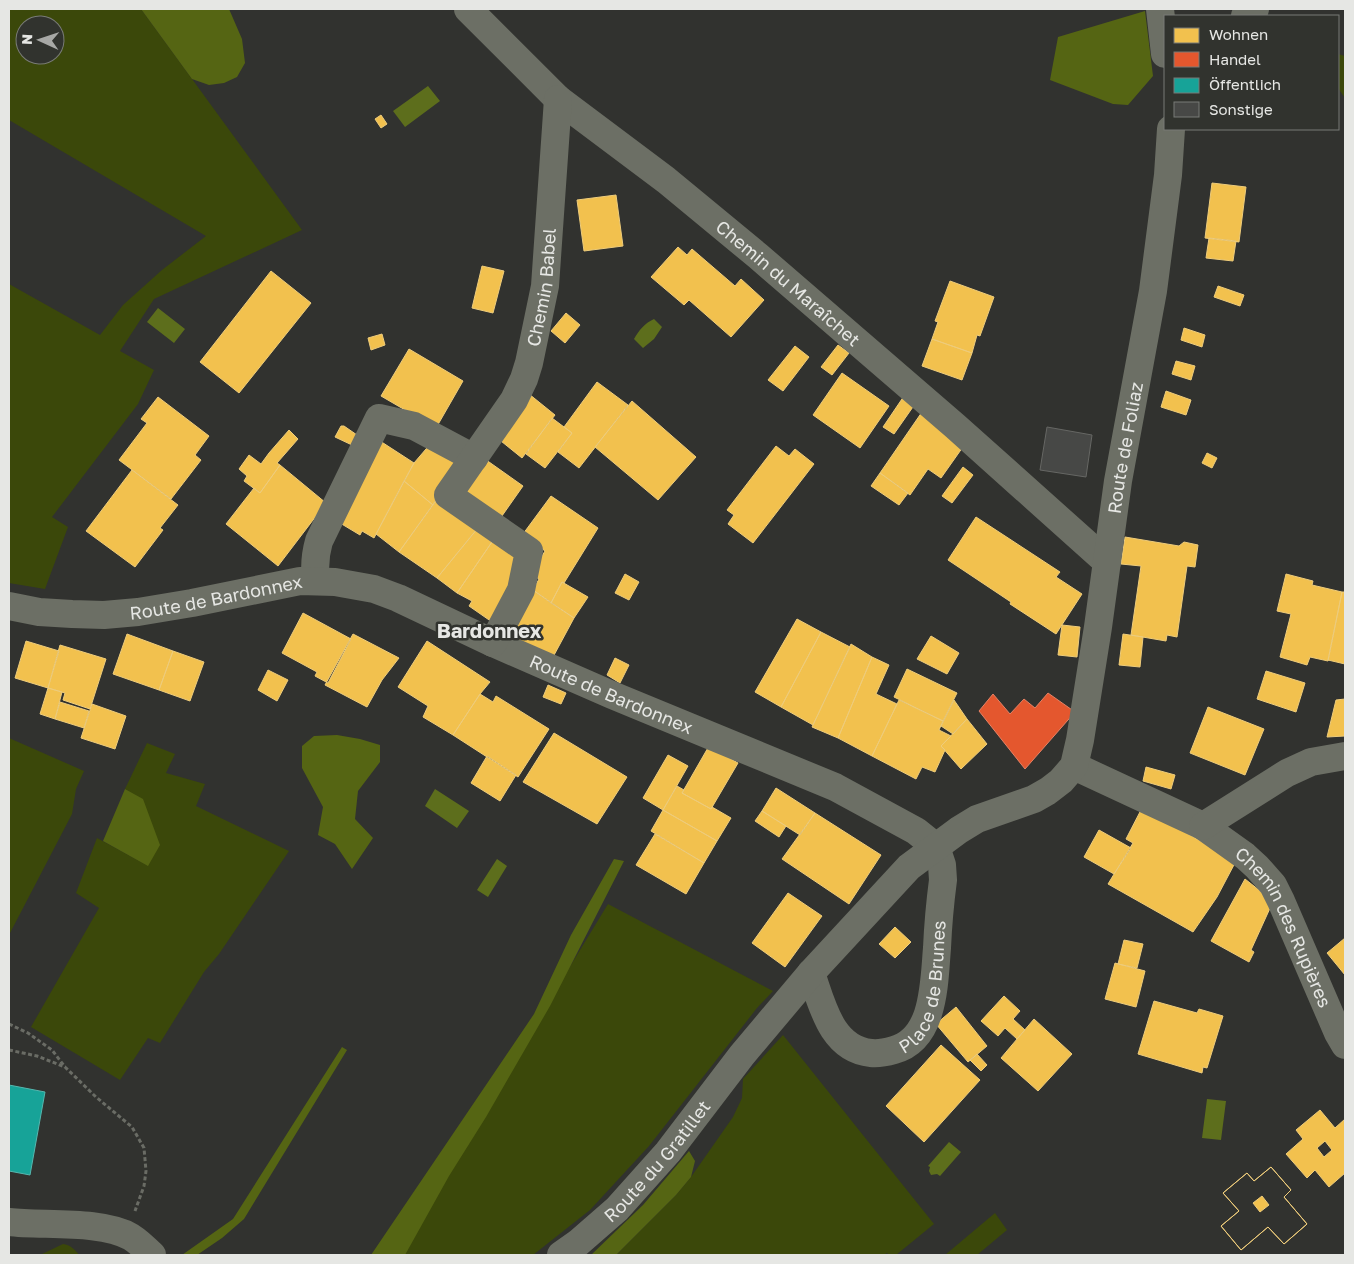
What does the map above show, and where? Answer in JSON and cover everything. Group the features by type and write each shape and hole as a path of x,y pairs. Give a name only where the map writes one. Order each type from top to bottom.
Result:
{"street":[{"name":"Chemin du Maraîchet","path":"468,9 558,100 666,180 758,256 955,426 1107,562"},
{"path":"1160,9 1164,45"},
{"name":"Chemin Babel","path":"493,643 521,590 529,551 448,495 514,400 529,363 545,286 558,100"},
{"name":"Route de Foliaz","path":"1074,766 1080,740 1118,481 1154,282 1168,175 1171,130"},
{"path":"316,581 315,561 319,541 379,418 414,426 474,458"},
{"name":"Route de Bardonnex","path":"9,606 39,612 64,614 113,614 192,604 284,584 316,581 335,582 374,589 398,598 493,643 612,695 835,787 916,831 936,847"},
{"path":"811,973 909,867 959,830 977,820 1034,799 1048,791 1061,782 1074,766 1203,826 1287,773 1311,762 1345,756"},
{"name":"Chemin des Rupières","path":"1203,826 1257,866 1272,885 1345,1045"},
{"name":"Place de Brunes","path":"811,973 823,1009 836,1034 846,1043 856,1049 871,1053 886,1052 900,1048 914,1039 922,1027 930,1008 934,986 943,880 942,865 936,847"},
{"name":"Route du Gratillet","path":"561,1255 578,1243 617,1209 668,1152 742,1055 811,973"},
{"path":"9,1222 101,1228 132,1237 152,1255"}],"path":[{"path":"9,1024 28,1033 52,1050 96,1097 132,1127 144,1148 146,1171 144,1186 127,1235"},
{"path":"9,1050 37,1056 66,1067"}],"shaded area":[{"path":"9,9 141,9 302,230 154,299 120,351 154,370 138,404 52,517 68,527 45,589 9,583 9,284 100,335 123,305 162,270 206,236 9,120"},
{"path":"141,9 229,9 242,39 245,63 237,77 224,83 209,85 192,79"},
{"path":"1145,11 1153,76 1128,105 1113,104 1050,80 1058,37"},
{"path":"1339,54 1345,56 1345,98 1339,89"},
{"path":"428,86 440,101 405,127 393,111"},
{"path":"158,308 185,329 174,343 147,322"},
{"path":"654,319 662,327 654,339 643,348 634,339 642,327"},
{"path":"337,735 380,745 380,762 358,791 355,819 373,838 352,869 335,844 318,835 323,807 302,768 302,746 314,736"},
{"path":"9,738 84,771 76,789 72,814 9,935"},
{"path":"147,743 175,754 166,773 205,784 196,806 289,851 219,954 204,972 160,1043 148,1038 120,1080 31,1027 99,908 76,893 97,838 147,865 143,800 125,789"},
{"path":"125,789 143,799 160,845 148,866 103,841"},
{"path":"435,789 469,811 457,828 425,806"},
{"path":"497,859 507,866 488,897 477,890"},
{"path":"614,859 624,861 550,1006 486,1117 449,1176 405,1255 371,1255 534,1014 571,935"},
{"path":"608,904 773,991 757,1008 649,1146 590,1210 533,1255 379,1255 549,1001"},
{"path":"783,1035 934,1224 896,1255 889,1255 887,1253 884,1255 616,1255 676,1195 691,1177 733,1117 742,1098 743,1079"},
{"path":"342,1047 347,1050 244,1219 222,1238 197,1255 182,1255 233,1219"},
{"path":"1207,1099 1226,1101 1221,1140 1202,1138"},
{"path":"949,1142 961,1152 940,1176 937,1174 931,1175 930,1167 928,1166"},
{"path":"689,1151 695,1161 691,1177 676,1195 616,1255 591,1255 643,1205"},
{"path":"995,1213 1007,1230 977,1255 945,1255"},
{"path":"63,1244 68,1245 79,1255 40,1255"}],"building: Wohnen":[{"path":"381,115 387,124 381,128 375,119"},
{"path":"1212,183 1246,187 1239,242 1205,238"},
{"path":"616,195 623,246 584,251 577,200"},
{"path":"1209,238 1236,241 1233,261 1206,258"},
{"path":"678,247 687,255 692,249 735,286 741,279 764,300 731,337 689,300 684,305 651,277"},
{"path":"482,266 504,271 493,313 472,308"},
{"path":"271,271 311,303 239,393 200,362"},
{"path":"950,281 994,297 980,336 977,335 972,353 932,339 938,322 935,321"},
{"path":"1218,286 1244,295 1240,306 1214,297"},
{"path":"566,313 580,325 565,343 551,331"},
{"path":"1184,328 1205,335 1202,347 1181,340"},
{"path":"382,334 385,345 371,350 368,338"},
{"path":"932,339 972,353 962,380 922,366"},
{"path":"838,345 849,353 832,375 821,367"},
{"path":"795,346 809,357 783,391 768,380"},
{"path":"409,349 463,381 436,428 381,396"},
{"path":"1176,361 1195,366 1191,380 1172,374"},
{"path":"842,373 889,406 860,448 813,415"},
{"path":"597,382 628,405 579,468 558,452 572,433 564,427"},
{"path":"1166,391 1191,400 1186,415 1161,407"},
{"path":"529,394 555,415 522,458 496,437"},
{"path":"904,396 915,404 894,434 883,427"},
{"path":"158,397 209,436 195,455 201,460 171,499 119,460 147,423 141,419"},
{"path":"632,401 696,457 658,500 595,447"},
{"path":"922,412 965,444 941,478 928,469 910,495 880,473"},
{"path":"552,418 572,433 545,468 526,454"},
{"path":"341,426 357,435 352,445 335,437"},
{"path":"289,430 298,439 277,463 280,465 260,493 244,481 247,476 239,469 249,455 261,464"},
{"path":"377,439 414,463 374,538 362,531 360,535 335,520"},
{"path":"432,442 461,467 433,505 404,481 414,463"},
{"path":"776,446 789,456 795,449 814,464 753,543 728,524 734,515 727,510"},
{"path":"1207,453 1217,458 1212,468 1202,463"},
{"path":"482,457 523,486 497,523 456,495"},
{"path":"280,465 326,503 278,566 226,524 254,488 260,493"},
{"path":"963,467 973,475 952,503 942,496"},
{"path":"132,470 178,505 160,528 163,530 135,567 86,531"},
{"path":"880,473 908,493 899,505 871,486"},
{"path":"404,481 433,505 399,552 376,534"},
{"path":"439,496 481,524 437,578 399,552"},
{"path":"551,496 598,528 564,583 562,582 551,603 533,590 539,579 531,574 545,551 523,534"},
{"path":"976,517 1060,572 1056,577 1082,594 1056,634 948,560"},
{"path":"478,528 494,539 457,593 437,578"},
{"path":"1125,537 1179,546 1184,542 1198,545 1195,567 1187,566 1177,637 1167,635 1166,641 1131,635 1141,566 1121,564"},
{"path":"494,539 522,557 492,622 469,606 472,601 457,593"},
{"path":"625,574 639,582 629,600 615,593"},
{"path":"1286,574 1313,581 1312,585 1342,592 1328,661 1310,657 1307,665 1280,657 1291,614 1277,611"},
{"path":"562,582 588,597 574,618 551,603"},
{"path":"533,590 574,618 553,657 535,646 534,648 510,636"},
{"path":"1342,592 1345,592 1345,664 1328,660"},
{"path":"303,613 351,639 328,683 315,676 317,672 282,653"},
{"path":"797,619 821,632 781,707 755,692"},
{"path":"1062,625 1080,627 1077,657 1058,655"},
{"path":"821,632 850,647 813,725 781,707"},
{"path":"127,634 173,651 159,690 113,674"},
{"path":"353,634 399,658 382,680 367,707 325,685"},
{"path":"1123,634 1143,637 1140,667 1119,665"},
{"path":"931,636 959,653 947,674 917,659"},
{"path":"26,641 59,651 48,688 15,678"},
{"path":"427,641 490,682 453,735 423,717 428,706 398,687"},
{"path":"851,644 872,657 838,738 812,727"},
{"path":"60,645 106,659 90,709 63,700 65,693 48,688"},
{"path":"173,651 204,662 190,701 159,690"},
{"path":"872,657 889,665 876,694 897,704 872,756 838,738"},
{"path":"615,658 629,665 620,683 607,675"},
{"path":"907,669 957,693 943,721 894,697"},
{"path":"268,670 288,680 277,701 258,690"},
{"path":"1266,671 1305,683 1296,712 1257,699"},
{"path":"548,685 566,693 561,704 543,697"},
{"path":"48,688 62,692 55,719 40,714"},
{"path":"480,694 493,702 496,696 549,729 518,777 453,735"},
{"path":"1345,699 1345,736 1327,737 1336,700"},
{"path":"899,700 943,721 939,730 951,736 941,746 945,750 935,772 922,767 916,779 872,756"},
{"path":"954,700 967,719 953,734 941,726"},
{"path":"60,702 89,711 84,728 55,719"},
{"path":"92,704 126,716 115,749 81,738"},
{"path":"1208,707 1264,729 1245,775 1190,753"},
{"path":"967,719 987,744 961,769 941,746"},
{"path":"554,733 627,777 597,824 523,782"},
{"path":"709,746 738,763 711,809 682,793"},
{"path":"668,755 688,766 663,810 643,798"},
{"path":"487,756 516,775 500,801 471,783"},
{"path":"1146,767 1175,775 1171,789 1143,781"},
{"path":"677,786 684,790 682,793 731,818 717,841 663,810"},
{"path":"776,788 815,813 800,835 762,811"},
{"path":"1142,808 1236,861 1217,897 1193,932 1108,884 1133,843 1126,839"},
{"path":"663,810 717,841 704,863 651,831"},
{"path":"762,811 786,826 779,837 755,821"},
{"path":"815,813 881,855 849,904 782,859"},
{"path":"1099,830 1131,848 1114,874 1084,857"},
{"path":"655,834 704,863 686,894 636,865"},
{"path":"1245,879 1264,894 1271,906 1251,950 1254,952 1249,962 1211,941"},
{"path":"788,893 822,916 785,967 752,943"},
{"path":"895,927 911,942 895,958 879,944"},
{"path":"1345,938 1345,975 1327,953"},
{"path":"1124,940 1143,944 1137,968 1118,964"},
{"path":"1115,963 1145,971 1136,1007 1105,999"},
{"path":"1004,996 1020,1011 1013,1019 1025,1030 1017,1039 1005,1028 998,1036 981,1021"},
{"path":"1154,1001 1197,1013 1199,1009 1223,1016 1207,1068 1203,1067 1202,1073 1138,1054"},
{"path":"956,1007 987,1046 968,1062 936,1024"},
{"path":"1034,1019 1072,1054 1038,1091 1001,1058"},
{"path":"941,1045 980,1080 924,1142 886,1106"},
{"path":"977,1054 987,1065 981,1071 970,1060"},
{"path":"1320,1110 1335,1128 1345,1119 1345,1173 1329,1187 1315,1170 1307,1178 1286,1154 1303,1139 1296,1130","holes":["1325,1141 1332,1150 1324,1157 1317,1148"]},
{"path":"1271,1167 1291,1190 1284,1197 1307,1224 1284,1244 1268,1227 1241,1250 1221,1226 1239,1211 1223,1193 1247,1173 1254,1181","holes":["1262,1196 1269,1205 1260,1212 1253,1203"]},
{"path":"1271,1167 1291,1190 1284,1197 1307,1224 1284,1244 1268,1227 1241,1250 1221,1226 1239,1211 1223,1193 1247,1173 1254,1181"}],"building: Handel":[{"path":"1048,693 1075,712 1025,769 979,711 993,694 1010,714 1024,699 1035,708"}],"building: Öffentlich":[{"path":"9,1085 45,1092 30,1175 9,1171"}],"building: Sonstige":[{"path":"1047,427 1092,435 1086,477 1040,470"}],"district":[{"name":"Bardonnex","path":"489,630"}]}
